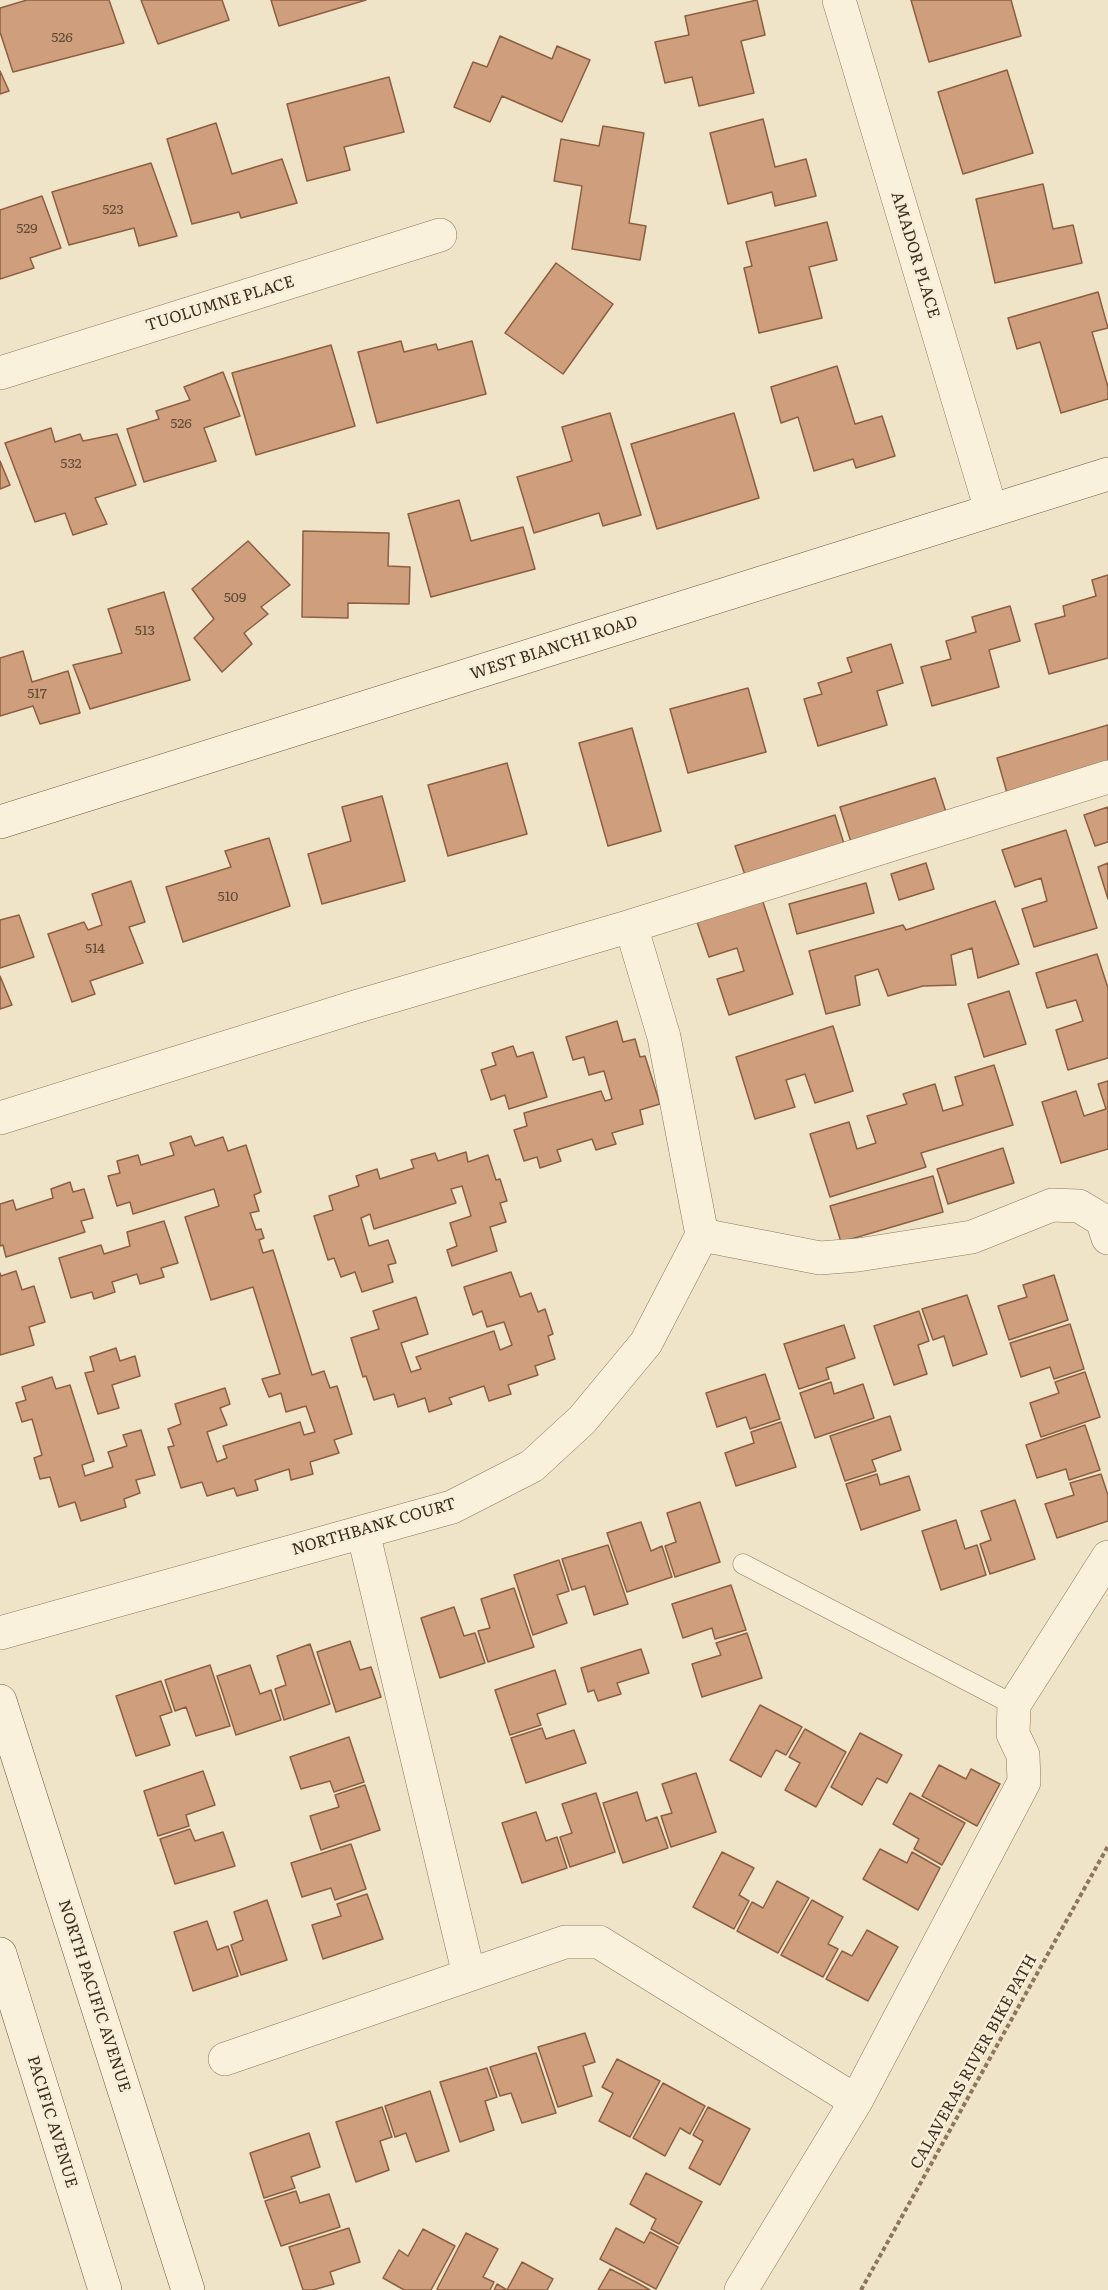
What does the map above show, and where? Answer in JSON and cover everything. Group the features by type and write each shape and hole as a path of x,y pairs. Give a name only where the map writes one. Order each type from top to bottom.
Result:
{"street":[{"name":"AMADOR PLACE","path":"839,0 991,510"},
{"name":"TUOLUMNE PLACE","path":"0,373 440,235"},
{"name":"WEST BIANCHI ROAD","path":"0,822 1108,474"},
{"path":"0,1118 332,1014 631,926 1108,777"},
{"path":"631,926 664,1037 702,1235 820,1258 858,1255 972,1237 1052,1205 1079,1206 1102,1220 1108,1238"},
{"name":"NORTHBANK COURT","path":"0,1633 452,1507 532,1466 582,1420 646,1343 702,1235"},
{"path":"363,1532 469,1975"},
{"path":"741,2290 856,2101 1024,1782 1023,1755 1013,1734 1014,1706 1108,1557"},
{"name":"NORTH PACIFIC AVENUE","path":"0,1701 188,2290"},
{"path":"225,2059 565,1942 599,1942 856,2101"},
{"name":"PACIFIC AVENUE","path":"0,1954 105,2290"}],"lane":[{"path":"743,1564 1014,1706"}],"path":[{"name":"CALAVERAS RIVER BIKE PATH","path":"861,2290 1108,1846"}],"building":[{"path":"27,0 109,0 124,43 13,72 0,32 0,8"},
{"path":"141,0 222,0 229,20 158,44"},
{"path":"271,0 366,0 279,26"},
{"path":"757,0 765,35 741,41 754,93 699,106 692,77 665,83 655,42 689,35 685,16"},
{"path":"911,0 1011,0 1021,36 929,62"},
{"path":"500,36 552,59 557,46 590,60 562,122 502,96 490,122 454,107 473,62 487,67"},
{"path":"1007,70 1033,153 963,174 938,92"},
{"path":"0,71 9,91 0,94"},
{"path":"389,77 404,132 344,147 350,170 307,181 287,104"},
{"path":"763,119 775,167 806,159 816,196 775,206 772,192 728,204 710,133"},
{"path":"216,123 232,174 282,159 297,203 241,218 239,212 192,224 167,139"},
{"path":"603,126 644,133 629,223 646,226 640,260 572,249 582,186 554,181 561,139 599,146"},
{"path":"151,163 177,236 139,246 134,228 69,245 52,192"},
{"path":"1043,184 1053,229 1073,225 1082,263 995,283 976,199"},
{"path":"42,196 61,248 30,258 34,268 0,279 0,210"},
{"path":"827,222 837,260 809,267 822,318 759,333 744,268 752,266 746,242"},
{"path":"556,263 613,304 563,374 505,333"},
{"path":"1098,292 1108,328 1092,332 1108,387 1108,399 1061,413 1040,342 1017,349 1008,318"},
{"path":"401,341 404,352 436,344 438,350 472,341 486,394 377,423 358,352"},
{"path":"331,345 355,426 256,455 232,373"},
{"path":"837,366 855,424 882,416 895,456 856,468 853,459 814,471 798,417 781,423 771,387"},
{"path":"223,372 240,416 204,428 216,461 144,482 127,429 159,419 156,411 190,400 184,387"},
{"path":"610,413 641,515 603,526 599,513 534,533 517,477 572,461 562,427"},
{"path":"734,413 759,498 657,529 631,444"},
{"path":"51,428 55,442 80,434 83,441 117,434 136,485 95,498 107,524 73,535 65,513 35,522 5,443"},
{"path":"0,461 10,485 0,489"},
{"path":"459,500 471,541 523,527 535,569 431,597 408,514"},
{"path":"303,531 389,533 388,566 410,567 409,604 348,603 348,618 302,617"},
{"path":"248,541 290,585 261,607 268,614 244,633 252,644 222,672 194,638 214,619 192,589"},
{"path":"1108,575 1108,658 1049,674 1035,624 1065,616 1063,606 1096,596 1092,580"},
{"path":"164,592 190,680 90,709 73,665 122,653 108,609"},
{"path":"1010,606 1020,641 989,650 999,687 932,706 921,667 951,659 946,641 976,632 972,617"},
{"path":"891,644 903,683 877,691 887,725 818,746 804,699 822,694 818,683 852,672 847,658"},
{"path":"23,651 32,682 68,671 80,713 40,724 33,706 0,716 0,658"},
{"path":"748,688 766,752 688,773 670,709"},
{"path":"1108,725 1108,763 1007,793 997,758"},
{"path":"632,728 661,831 608,846 579,743"},
{"path":"507,763 527,834 448,856 428,785"},
{"path":"935,778 946,812 851,842 840,807"},
{"path":"382,796 405,881 322,904 308,854 351,841 342,807"},
{"path":"1108,807 1108,842 1095,846 1084,815"},
{"path":"835,815 845,847 746,878 735,846"},
{"path":"1066,830 1097,928 1034,947 1022,909 1047,901 1041,878 1015,887 1002,850"},
{"path":"269,838 290,906 183,942 166,887 231,867 225,851"},
{"path":"926,863 934,889 899,900 891,874"},
{"path":"1108,863 1108,899 1098,867"},
{"path":"131,881 145,922 129,927 143,963 90,981 95,994 72,1002 48,934 84,922 88,930 102,925 92,894"},
{"path":"866,883 874,913 797,934 789,904"},
{"path":"762,899 793,994 729,1015 717,979 744,971 737,948 709,957 696,919"},
{"path":"995,901 1019,964 978,978 972,948 951,955 956,985 923,986 888,996 878,969 855,976 860,1005 826,1014 809,951 903,925 906,930"},
{"path":"19,915 34,957 0,968 0,920"},
{"path":"1097,954 1108,988 1108,1058 1068,1070 1056,1030 1083,1021 1076,1000 1047,1008 1036,973"},
{"path":"0,976 12,1005 0,1009"},
{"path":"1009,991 1026,1044 984,1057 968,1004"},
{"path":"617,1021 623,1042 635,1039 640,1057 645,1056 660,1104 640,1110 643,1124 612,1133 616,1144 596,1150 592,1139 557,1150 561,1161 540,1168 537,1157 524,1161 514,1130 527,1126 524,1113 601,1091 605,1101 612,1099 604,1071 589,1075 584,1057 573,1060 566,1037"},
{"path":"833,1026 853,1091 815,1103 805,1074 786,1080 795,1107 755,1119 736,1057"},
{"path":"513,1046 517,1057 533,1052 547,1097 509,1109 505,1095 491,1100 481,1070 496,1065 492,1053"},
{"path":"994,1065 1013,1125 921,1153 926,1167 830,1197 810,1134 849,1122 857,1149 876,1143 867,1116 907,1104 903,1094 935,1084 943,1111 963,1105 955,1077"},
{"path":"1108,1081 1108,1149 1061,1163 1042,1102 1076,1091 1084,1116 1106,1109 1098,1084"},
{"path":"191,1136 195,1146 223,1137 228,1151 246,1145 261,1192 254,1195 259,1211 250,1213 256,1230 261,1229 264,1238 259,1240 263,1253 273,1250 312,1375 324,1371 330,1388 337,1386 352,1434 334,1440 339,1453 310,1462 313,1474 291,1480 289,1469 255,1480 258,1490 237,1496 234,1488 207,1496 202,1482 181,1488 168,1447 174,1446 168,1429 181,1424 175,1404 225,1388 230,1404 220,1408 227,1425 207,1432 217,1462 227,1458 223,1446 300,1422 304,1435 315,1432 306,1406 286,1412 281,1393 269,1397 262,1379 280,1374 253,1287 211,1300 185,1217 219,1206 214,1189 133,1214 130,1202 117,1206 108,1176 120,1173 117,1161 138,1155 141,1165 174,1155 170,1143"},
{"path":"1003,1148 1014,1183 948,1204 937,1169"},
{"path":"466,1152 468,1162 488,1155 496,1180 500,1179 507,1201 500,1203 506,1222 490,1227 497,1251 452,1266 447,1250 457,1246 450,1223 471,1216 462,1186 451,1189 456,1203 374,1229 370,1214 361,1218 369,1246 388,1240 396,1263 388,1265 393,1282 362,1292 355,1272 341,1277 334,1258 328,1260 314,1216 333,1210 329,1196 359,1186 356,1176 377,1169 380,1179 414,1168 411,1160 435,1153 438,1161"},
{"path":"933,1176 943,1212 841,1242 830,1206"},
{"path":"70,1182 73,1192 84,1189 93,1218 81,1221 85,1232 6,1257 3,1245 0,1246 0,1204 13,1200 16,1210 53,1198 51,1189"},
{"path":"164,1221 178,1263 161,1268 164,1277 140,1284 137,1274 112,1282 115,1292 94,1299 92,1292 71,1298 59,1258 101,1245 104,1254 130,1246 127,1232"},
{"path":"16,1271 22,1290 34,1286 45,1322 29,1327 34,1345 0,1355 0,1273 1,1276"},
{"path":"511,1272 520,1297 531,1293 538,1312 545,1309 553,1334 548,1336 555,1359 535,1366 538,1375 508,1385 511,1394 489,1401 484,1386 449,1398 452,1404 429,1412 425,1398 398,1407 394,1394 374,1400 366,1376 363,1377 351,1338 379,1329 373,1311 416,1297 428,1334 401,1343 411,1372 421,1369 416,1357 494,1331 500,1350 512,1345 504,1322 487,1327 482,1311 473,1315 464,1287"},
{"path":"1054,1275 1068,1320 1009,1340 998,1306 1027,1297 1023,1285"},
{"path":"967,1295 987,1354 953,1366 944,1336 933,1340 922,1309"},
{"path":"919,1311 929,1341 918,1345 927,1374 894,1385 874,1326"},
{"path":"1070,1324 1084,1369 1054,1379 1050,1367 1021,1377 1010,1343"},
{"path":"844,1325 855,1358 826,1368 829,1379 799,1389 784,1344"},
{"path":"116,1348 120,1361 135,1356 140,1376 112,1385 119,1408 98,1414 85,1373 94,1371 90,1357"},
{"path":"1085,1372 1100,1417 1041,1437 1030,1403 1059,1393 1055,1382"},
{"path":"765,1374 780,1419 750,1429 746,1417 717,1427 706,1393"},
{"path":"52,1377 56,1389 70,1385 94,1461 82,1465 85,1476 113,1467 108,1452 127,1446 123,1435 141,1430 155,1475 136,1480 140,1493 124,1499 126,1507 81,1521 75,1502 59,1507 50,1477 40,1479 34,1458 42,1455 32,1419 22,1422 16,1403 26,1400 22,1387"},
{"path":"831,1382 834,1394 863,1384 874,1418 815,1438 800,1393"},
{"path":"890,1416 901,1450 872,1460 876,1471 845,1481 830,1436"},
{"path":"781,1422 796,1467 736,1486 725,1453 754,1443 751,1432"},
{"path":"1085,1425 1100,1470 1069,1480 1066,1469 1037,1478 1026,1445"},
{"path":"877,1474 880,1485 909,1476 920,1510 861,1530 846,1484"},
{"path":"1101,1474 1108,1495 1108,1521 1057,1538 1045,1504 1074,1495 1070,1483"},
{"path":"1015,1500 1035,1559 990,1574 980,1544 991,1540 981,1511"},
{"path":"700,1502 720,1562 675,1577 665,1546 676,1542 667,1513"},
{"path":"956,1520 965,1549 977,1545 986,1575 941,1590 922,1531"},
{"path":"641,1522 651,1551 662,1546 672,1577 627,1592 607,1533"},
{"path":"608,1545 628,1604 594,1615 585,1586 572,1590 562,1559"},
{"path":"559,1560 569,1591 557,1595 567,1623 533,1635 514,1575"},
{"path":"731,1585 746,1630 715,1639 712,1628 683,1638 672,1604"},
{"path":"514,1588 534,1647 488,1662 478,1631 490,1628 481,1599"},
{"path":"454,1607 464,1636 475,1633 485,1663 440,1678 421,1618"},
{"path":"747,1633 762,1678 702,1697 692,1664 721,1655 716,1643"},
{"path":"350,1641 360,1670 371,1667 381,1697 336,1712 317,1652"},
{"path":"310,1644 330,1704 284,1720 275,1689 286,1685 277,1656"},
{"path":"641,1649 649,1673 617,1683 621,1694 598,1701 594,1690 588,1692 581,1668"},
{"path":"210,1665 230,1726 196,1736 186,1707 175,1711 165,1680"},
{"path":"250,1665 260,1694 271,1690 281,1720 236,1735 217,1676"},
{"path":"555,1670 566,1704 537,1714 541,1725 510,1735 495,1690"},
{"path":"161,1681 172,1712 160,1716 170,1745 136,1756 116,1696"},
{"path":"760,1705 802,1727 786,1755 776,1750 761,1777 730,1760"},
{"path":"542,1728 546,1739 574,1730 586,1763 526,1783 511,1738"},
{"path":"805,1729 846,1752 816,1807 785,1790 800,1763 789,1757"},
{"path":"860,1733 902,1755 887,1783 877,1778 862,1805 831,1787"},
{"path":"349,1737 364,1782 334,1792 330,1781 301,1789 290,1757"},
{"path":"939,1765 966,1779 971,1769 1000,1784 977,1826 922,1796"},
{"path":"203,1771 215,1805 186,1815 189,1826 158,1836 144,1791"},
{"path":"696,1773 716,1832 671,1847 661,1816 672,1813 662,1784"},
{"path":"365,1785 380,1830 321,1850 310,1816 339,1807 335,1795"},
{"path":"637,1792 646,1821 657,1817 668,1848 623,1863 603,1803"},
{"path":"596,1793 615,1852 570,1867 560,1837 572,1833 562,1804"},
{"path":"910,1793 965,1823 942,1865 914,1849 919,1839 893,1824"},
{"path":"536,1812 546,1841 557,1837 567,1868 522,1883 502,1823"},
{"path":"190,1829 195,1841 223,1832 235,1866 175,1884 160,1839"},
{"path":"351,1844 366,1889 335,1900 331,1888 302,1897 291,1863"},
{"path":"880,1849 907,1863 912,1852 940,1868 918,1910 863,1879"},
{"path":"722,1852 754,1868 739,1895 749,1901 734,1929 693,1907"},
{"path":"777,1881 809,1898 778,1953 737,1931 752,1902 763,1908"},
{"path":"367,1894 383,1939 323,1959 312,1925 341,1916 337,1904"},
{"path":"267,1900 287,1960 241,1975 231,1945 243,1940 234,1912"},
{"path":"812,1900 843,1917 828,1944 838,1949 823,1977 781,1955"},
{"path":"207,1921 217,1950 228,1946 238,1976 193,1991 174,1932"},
{"path":"867,1930 898,1947 868,2001 826,1979 842,1951 852,1956"},
{"path":"585,2033 595,2062 583,2066 592,2096 558,2107 538,2047"},
{"path":"536,2053 556,2113 522,2123 511,2093 500,2096 490,2067"},
{"path":"617,2059 660,2081 630,2137 599,2121 613,2093 602,2087"},
{"path":"487,2068 497,2097 485,2101 494,2130 460,2142 440,2082"},
{"path":"663,2083 705,2106 690,2134 680,2128 665,2156 633,2138"},
{"path":"430,2091 449,2151 416,2162 406,2133 395,2137 385,2106"},
{"path":"382,2107 392,2137 380,2141 389,2170 356,2182 336,2122"},
{"path":"708,2107 750,2129 720,2185 689,2168 703,2141 693,2135"},
{"path":"309,2133 320,2167 291,2177 295,2188 264,2198 250,2153"},
{"path":"646,2173 702,2202 679,2244 651,2229 656,2219 630,2204"},
{"path":"296,2191 300,2203 329,2194 340,2227 281,2246 265,2201"},
{"path":"349,2228 360,2262 330,2272 334,2284 313,2290 303,2290 289,2247"},
{"path":"616,2228 644,2243 650,2232 678,2247 656,2289 600,2259"},
{"path":"423,2229 455,2246 431,2290 404,2290 383,2278 399,2250 408,2256"},
{"path":"466,2233 498,2249 483,2277 494,2282 490,2290 439,2290 437,2289"},
{"path":"522,2262 553,2279 547,2290 507,2290"},
{"path":"610,2269 636,2282 650,2290 598,2290"},
{"path":"497,2284 507,2290 494,2290"}]}
